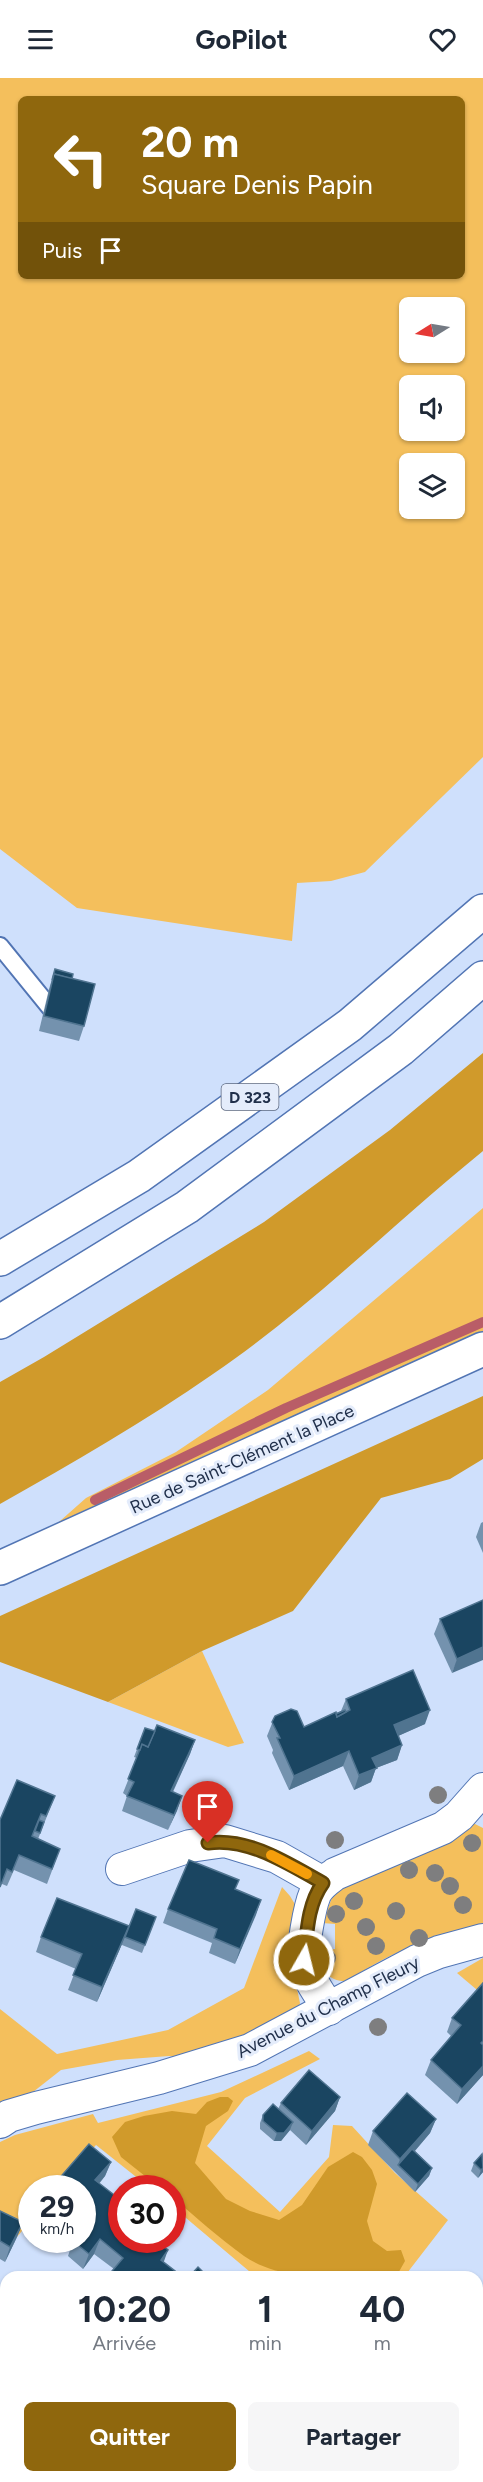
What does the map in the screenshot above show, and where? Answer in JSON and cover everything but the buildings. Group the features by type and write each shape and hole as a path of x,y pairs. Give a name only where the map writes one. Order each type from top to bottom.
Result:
{"main road":[{"name":"D 323","path":"0,1259 139,1176 350,1025 483,911"},
{"name":"D 323","path":"0,1322 187,1207 401,1049 483,978"},
{"name":"Rue de Saint-Clément la Place","path":"0,1568 483,1349"}],"street":[{"path":"329,2009 310,1979 304,1960 312,1905 323,1883 334,1874 442,1828 459,1816 483,1789"},
{"path":"122,1869 190,1846 225,1841 277,1857 323,1883"},
{"name":"Avenue du Champ Fleury","path":"0,2122 9,2116 36,2108 159,2078 250,2050 417,1961 439,1952 483,1940"}],"lane":[{"path":"0,946 52,1010"}],"shaded area":[{"path":"0,78 483,78 483,757 365,872 331,881 297,883 292,941 77,908 0,849"},
{"path":"483,1053 483,1151 317,1294 249,1348 135,1425 0,1504 0,1382 264,1222 390,1130"},
{"path":"483,1208 483,1334 51,1529 86,1498 176,1452 268,1390"},
{"path":"483,1396 483,1459 450,1479 381,1498 293,1611 202,1651 108,1702 0,1662 0,1616"},
{"path":"202,1651 244,1743 228,1747 108,1702"},
{"path":"473,1823 483,1828 483,1928 446,1935 412,1946 347,1981 330,1977 321,1964 318,1952 335,1949 335,1924 322,1923 332,1898 341,1889 435,1849"},
{"path":"282,1887 296,1906 292,1965 300,2003 297,2012 193,2059 169,2056 117,2060 61,2070 33,2092 0,2108 0,2009 57,2054 168,2030 244,1988"},
{"path":"483,1958 483,1995 457,1973"},
{"path":"309,2051 320,2059 245,2098 207,2146 280,2212 329,2157 333,2125 352,2126 395,2173 448,2220 409,2271 249,2271 186,2218 186,2175 134,2175 96,2145 69,2175 18,2175 18,2236 0,2228 0,2142 15,2135 93,2114 98,2123 221,2092"},
{"path":"220,2097 228,2097 233,2101 228,2111 206,2126 195,2163 226,2199 250,2211 279,2220 302,2205 328,2167 353,2152 362,2157 372,2170 377,2184 367,2221 373,2241 387,2251 401,2250 405,2261 399,2271 278,2271 260,2265 244,2256 186,2209 186,2175 144,2175 121,2157 112,2137 125,2122 144,2116 172,2111 196,2114 207,2102"}],"waterway":[{"path":"95,1500 286,1408 483,1322"}],"slow traffic":[{"path":"271,1855 307,1874"}],"route":[{"path":"208,1843 225,1841 277,1857 323,1883 312,1905 304,1960"}]}
